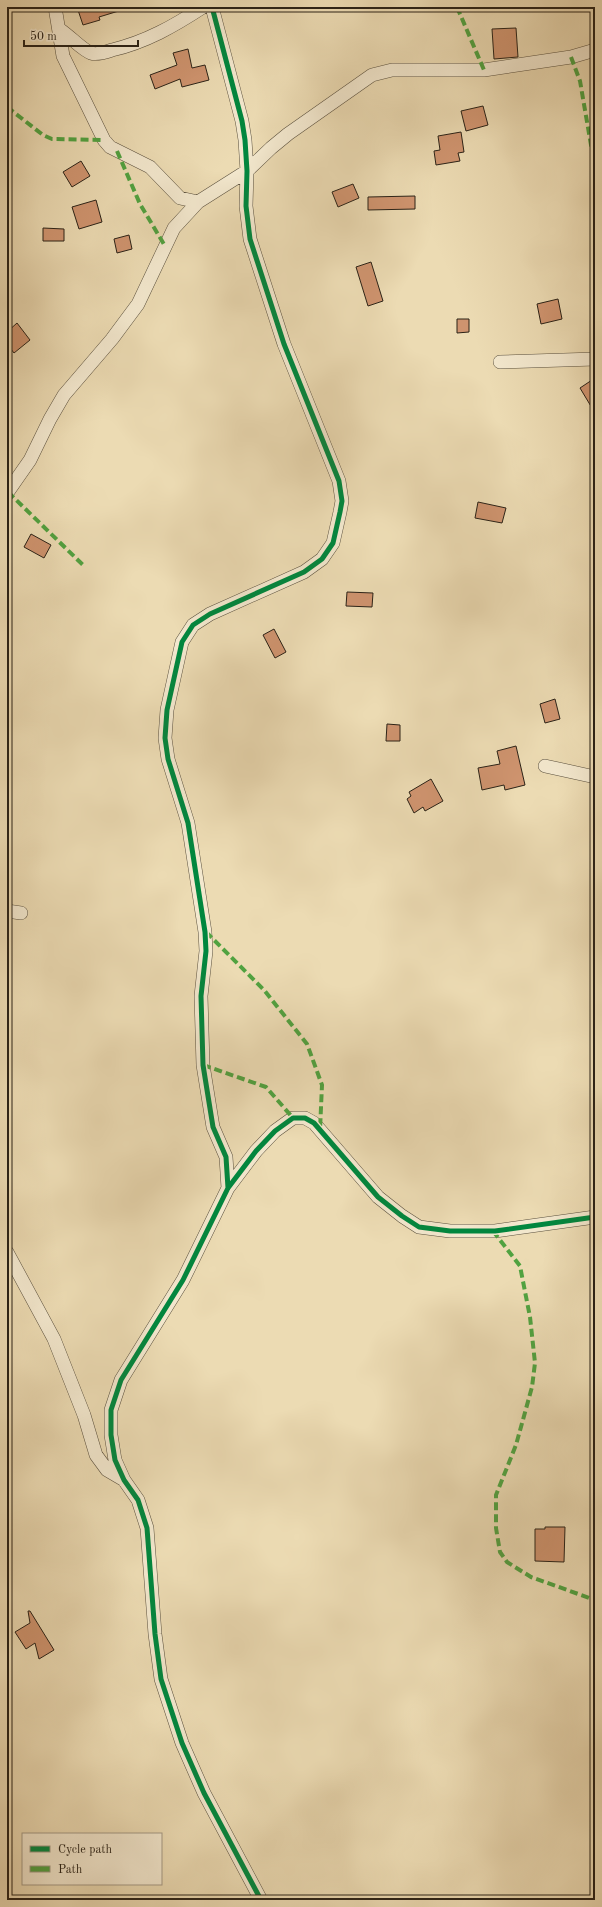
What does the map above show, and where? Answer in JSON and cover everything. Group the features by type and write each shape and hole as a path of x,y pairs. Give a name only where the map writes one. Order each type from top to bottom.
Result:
{"street":[{"path":"55,7 64,56 104,140 110,147 150,166 180,198 198,202"},
{"path":"59,29 77,42 85,51 93,54 137,44 185,19 203,7"},
{"path":"212,7 242,121 247,171 246,206 250,239 284,344 339,481 342,501 333,543 322,559 304,572 210,614 193,624 182,642 167,710 165,738 168,759 188,823 206,932 206,951 201,996 203,1065 213,1126 226,1157 228,1188"},
{"path":"7,493 30,460 50,419 64,395 112,339 138,304 174,228 198,202 247,171 271,148 314,115 362,81 380,72 392,70 484,70 571,57 595,50"},
{"path":"500,362 595,359"},
{"path":"545,766 595,777"},
{"path":"7,911 21,913"},
{"path":"261,1900 204,1793 182,1742 161,1679 147,1528 138,1500 124,1480 114,1460 110,1410 121,1380 182,1280 228,1188 256,1151 275,1131 293,1118 306,1118 314,1123 378,1197 419,1227 450,1231 495,1231 595,1217"},
{"path":"7,1252 54,1339 84,1415 96,1455 107,1470 124,1480"}],"building":[{"path":"77,7 121,7 122,10 99,17 100,20 83,25"},
{"path":"516,28 518,57 494,59 492,29"},
{"path":"188,49 192,68 205,65 209,80 182,87 180,79 155,89 150,75 177,65 173,53"},
{"path":"483,106 488,125 466,131 461,111"},
{"path":"461,132 464,152 458,153 460,161 436,165 434,151 440,150 438,136"},
{"path":"81,161 90,176 72,187 63,172"},
{"path":"353,184 359,198 338,207 332,192"},
{"path":"415,196 415,209 368,210 368,197"},
{"path":"96,200 102,222 79,229 72,207"},
{"path":"43,228 64,229 64,241 43,241"},
{"path":"129,235 132,249 117,253 114,239"},
{"path":"371,262 383,301 368,306 356,267"},
{"path":"558,299 562,319 541,324 537,304"},
{"path":"457,319 469,319 469,332 457,333"},
{"path":"17,323 30,340 14,353 7,344 7,332"},
{"path":"595,378 595,413 580,388"},
{"path":"478,502 506,508 502,523 475,518"},
{"path":"31,534 51,545 44,558 24,547"},
{"path":"347,592 373,593 372,607 346,606"},
{"path":"274,629 286,652 275,658 263,635"},
{"path":"555,699 560,719 545,723 540,704"},
{"path":"387,724 400,725 400,741 386,741"},
{"path":"516,746 525,785 505,790 504,785 482,790 478,768 500,764 497,751"},
{"path":"431,779 443,801 425,811 423,807 414,813 407,799 411,796 409,792"},
{"path":"545,1527 565,1527 564,1562 535,1561 535,1529 545,1529"},
{"path":"28,1611 30,1611 54,1650 39,1659 35,1643 26,1649 15,1632 30,1623"}],"marked path":[{"path":"457,7 484,70"},
{"path":"571,57 580,81 591,145 595,155"},
{"path":"7,107 43,135 52,139 104,140"},
{"path":"117,151 140,204 165,246"},
{"path":"8,492 83,565"},
{"path":"206,932 264,990 307,1044 322,1085 320,1130"},
{"path":"203,1065 266,1087 293,1118"},
{"path":"493,1231 520,1266 530,1317 535,1363 532,1387 516,1445 496,1495 496,1528 500,1552 507,1562 531,1577 595,1600"}],"cycle path":[{"path":"212,7 242,121 247,171 246,206 250,239 284,344 339,481 342,501 333,543 322,559 304,572 210,614 193,625 182,642 167,710 165,738 168,759 188,823 205,932 206,951 201,996 203,1065 213,1127 226,1157 228,1188"},
{"path":"261,1900 204,1793 182,1743 161,1679 155,1634 147,1528 138,1500 124,1480 115,1460 111,1435 111,1410 121,1380 183,1280 228,1188 256,1151 275,1131 293,1118 305,1118 314,1123 378,1197 419,1227 450,1231 495,1231 595,1217"}]}
